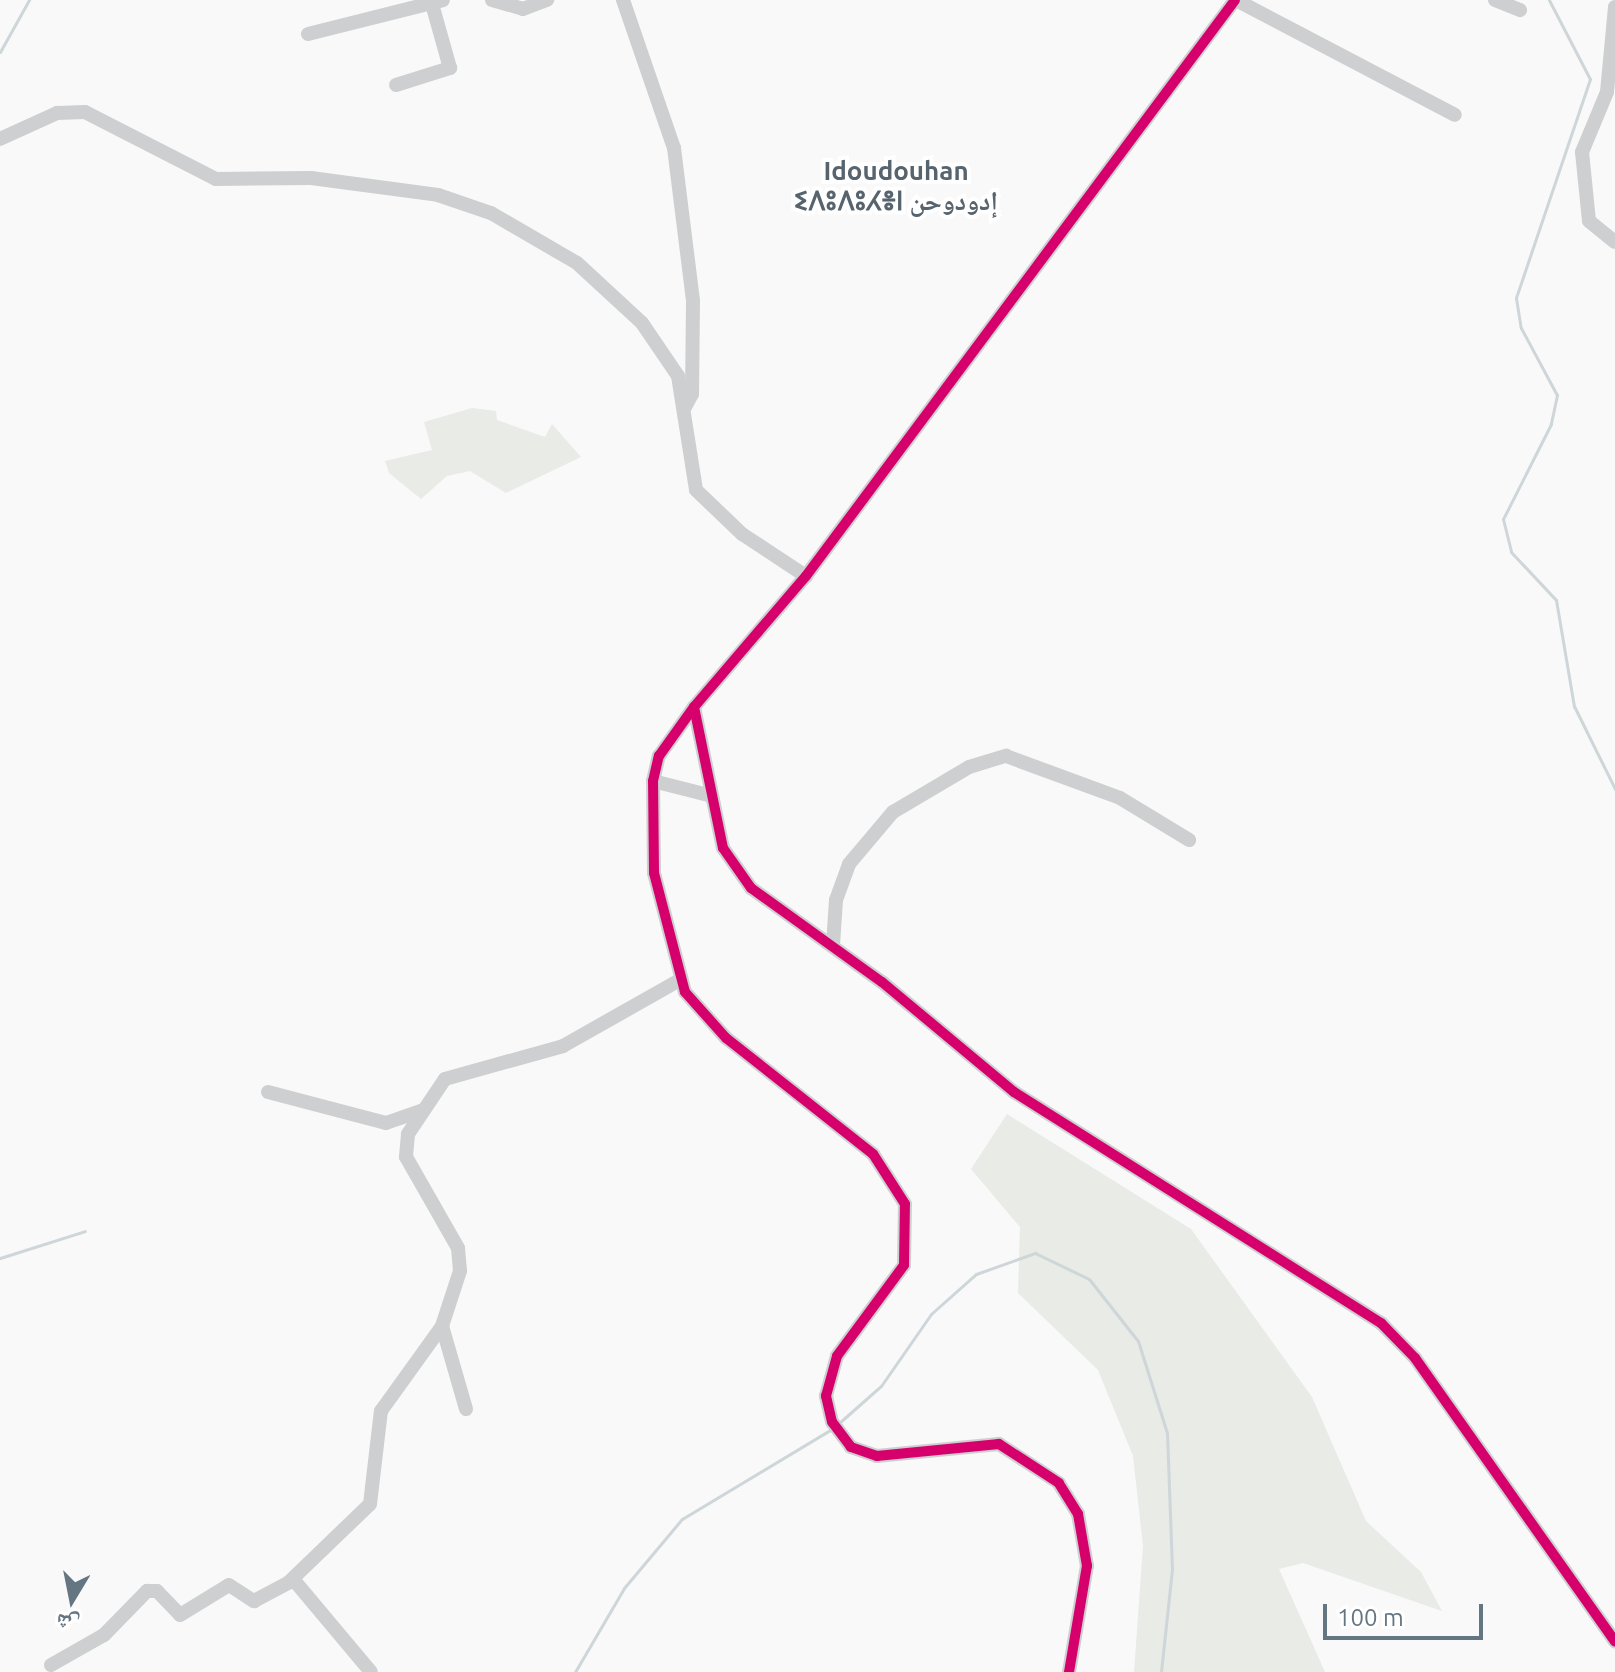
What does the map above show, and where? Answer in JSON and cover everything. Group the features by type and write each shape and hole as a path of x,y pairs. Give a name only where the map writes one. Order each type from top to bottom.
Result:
{"street":[{"path":"492,0 523,9 547,0"},
{"path":"623,0 674,148 693,301 692,394 685,407"},
{"path":"1069,1672 1087,1566 1078,1514 1059,1483 999,1444 877,1456 840,1436 832,1422 826,1396 837,1356 893,1285 908,1253 902,1196 873,1154 715,1028 678,981 654,873 653,781 659,756 694,707 806,576 1236,0 1455,115"},
{"path":"1495,0 1520,10"},
{"path":"308,34 438,2 450,68 396,85"},
{"path":"1615,7 1607,92 1582,152 1589,221 1615,242"},
{"path":"0,139 45,117 85,112 216,179 311,178 465,203 562,252 613,295 672,360 685,407 696,490 742,534 806,576"},
{"path":"694,707 723,848 742,878 833,945 1014,1092 1381,1323 1415,1358 1615,1642"},
{"path":"833,945 836,900 849,864 893,812 969,767 1006,756 1120,798 1189,840"},
{"path":"653,781 712,796"},
{"path":"51,1665 104,1635 147,1591 157,1591 180,1615 229,1585 265,1601 293,1579 370,1504 381,1411 442,1326 460,1261 450,1229 406,1157 421,1111 445,1079 563,1046 678,981"},
{"path":"268,1092 386,1123 421,1111"},
{"path":"442,1326 466,1409"},
{"path":"293,1579 371,1672"}],"shaded area":[{"path":"472,408 496,411 497,420 545,437 552,424 581,457 506,493 470,471 447,476 421,499 389,473 385,461 432,450 424,422"},
{"path":"1007,1114 1191,1229 1312,1397 1366,1521 1421,1572 1442,1611 1303,1563 1279,1569 1325,1672 1134,1672 1143,1546 1133,1456 1098,1370 1018,1293 1020,1227 971,1169"}],"waterway":[{"path":"0,52 29,0"},
{"path":"1549,0 1590,79 1516,298 1521,328 1557,395 1551,424 1503,519 1511,552 1556,600 1574,706 1615,789"},
{"path":"0,1258 85,1231"},
{"path":"839,1423 881,1386 931,1314 976,1274 1035,1253 1089,1279 1138,1341 1167,1433 1172,1569 1161,1672"},
{"path":"575,1672 624,1588 682,1519 830,1430"}],"cycle path":[{"path":"1069,1672 1087,1566 1078,1514 1059,1483 999,1444 877,1456 851,1447 832,1422 826,1396 837,1356 904,1265 905,1204 873,1154 726,1038 685,992 654,873 653,781 659,756 694,707 806,576 1235,0"},
{"path":"694,707 723,848 751,888 882,982 1014,1092 1381,1323 1415,1358 1615,1642"}],"district":[{"name":"Idoudouhan ⵉⴷⵓⴷⵓⵃⴻⵏ إدودوحن","path":"896,186"}]}
